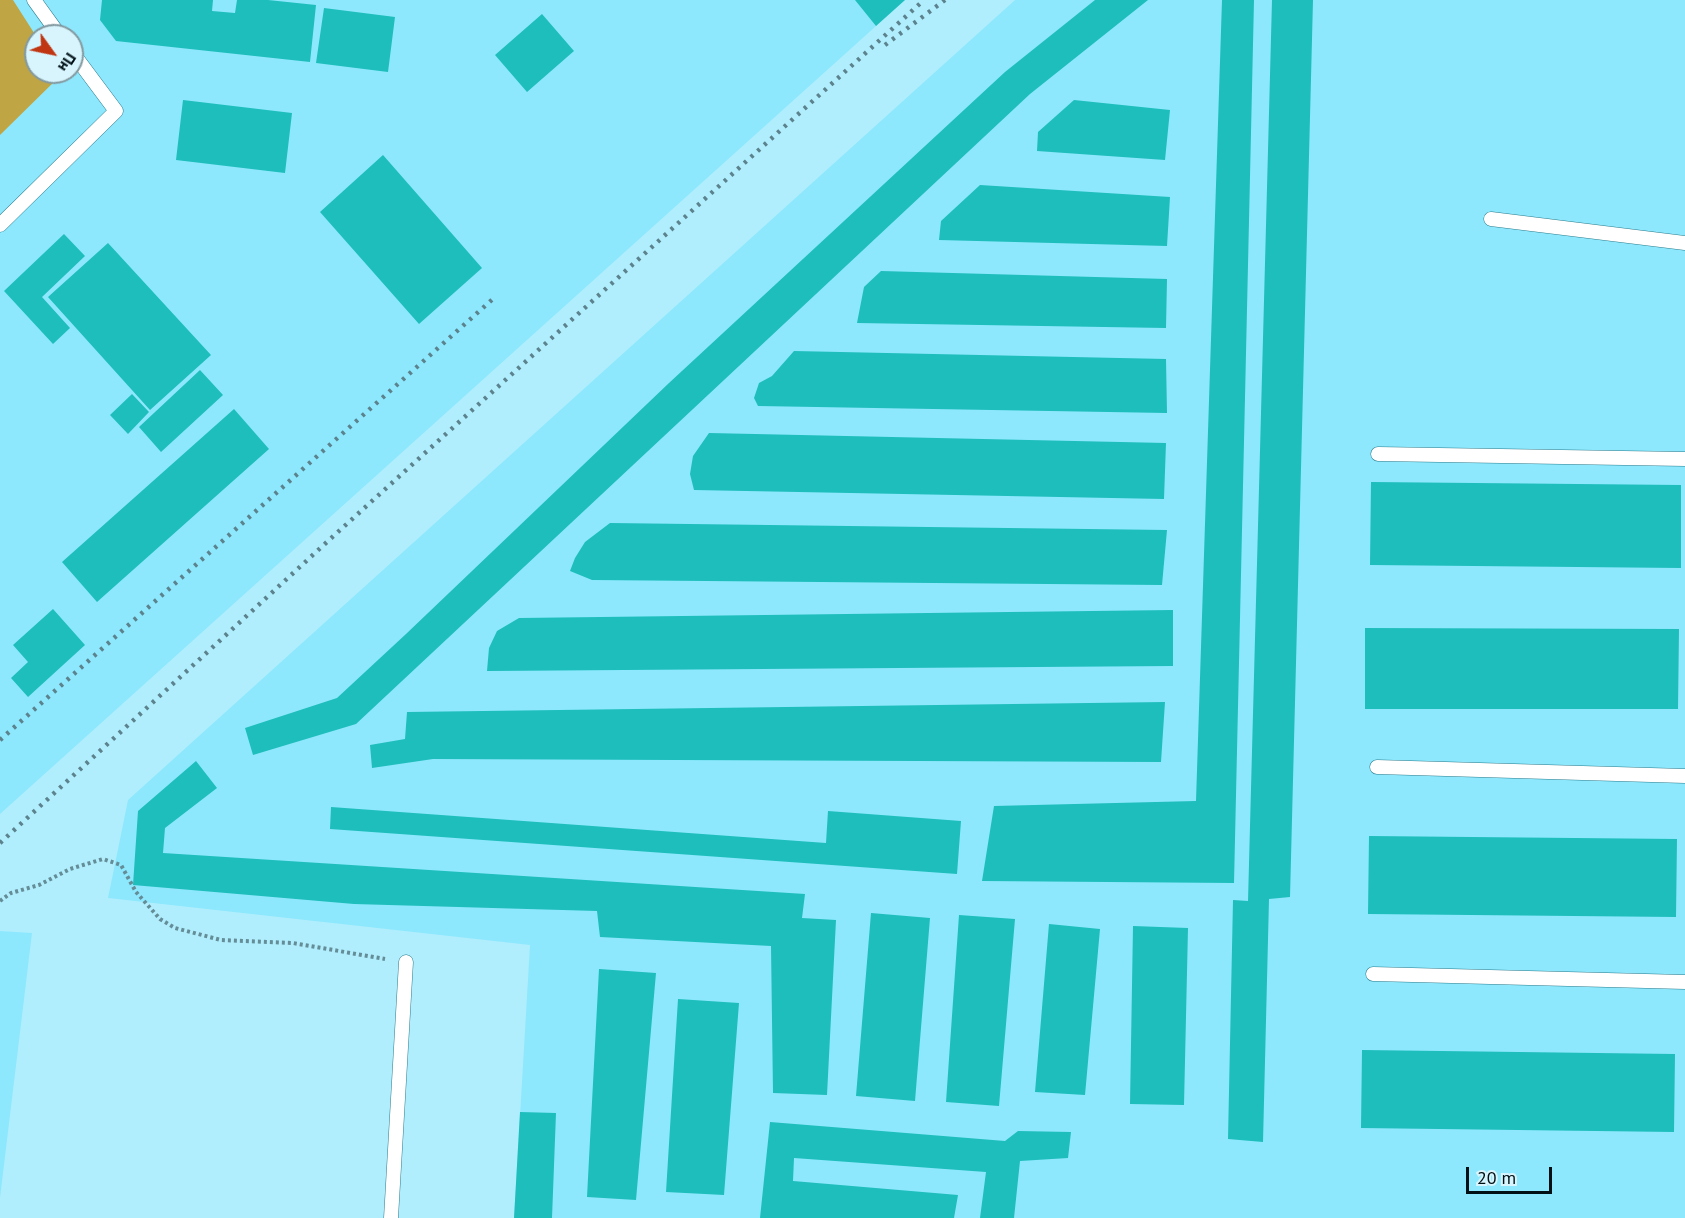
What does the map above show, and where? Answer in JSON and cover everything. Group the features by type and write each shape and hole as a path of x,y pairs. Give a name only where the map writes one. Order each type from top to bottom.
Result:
{"lane":[{"path":"34,0 51,24"},
{"path":"0,225 116,111 84,68"},
{"path":"1491,219 1685,243"},
{"path":"1378,454 1685,459"},
{"path":"1377,766 1685,776"},
{"path":"391,1218 406,962"},
{"path":"1373,974 1685,982"}],"path":[{"path":"0,901 12,893 39,885 70,869 103,860 121,865 136,892 159,918 175,928 221,940 293,943 406,962"}],"shaded area":[{"path":"0,0 905,0 0,814"},
{"path":"0,0 13,0 28,24 24,24 24,84 52,84 0,135"},
{"path":"1015,0 1685,0 1685,1218 514,1218 530,945 108,898 128,800"},
{"path":"0,931 32,933 0,1198"}],"building":[{"path":"102,0 213,0 212,11 235,13 237,0 268,0 316,5 310,62 116,41 100,20"},
{"path":"855,0 905,0 876,26"},
{"path":"1095,0 1148,0 1030,94 356,724 253,755 245,728 337,698 669,383 1005,72"},
{"path":"1222,0 1254,0 1234,883 982,881 994,806 1196,801"},
{"path":"1272,0 1313,0 1290,897 1269,899 1263,1142 1228,1139 1233,900 1248,901"},
{"path":"324,8 395,17 388,72 316,63"},
{"path":"542,14 574,51 527,92 495,55"},
{"path":"183,100 292,113 285,173 176,160"},
{"path":"1074,100 1170,110 1165,160 1037,151 1038,132"},
{"path":"383,155 482,268 419,324 320,212"},
{"path":"980,185 1170,197 1167,246 939,240 941,221"},
{"path":"64,234 85,256 42,297 70,328 53,344 4,291"},
{"path":"108,243 211,355 150,410 48,297"},
{"path":"881,271 1167,279 1166,328 857,323 864,287"},
{"path":"794,351 1166,359 1167,413 758,406 754,398 759,383 772,376"},
{"path":"200,370 223,395 161,452 139,427"},
{"path":"132,394 149,412 128,434 110,415"},
{"path":"234,409 269,449 97,602 62,562"},
{"path":"709,433 1166,443 1164,499 694,490 690,474 693,456"},
{"path":"1371,482 1681,485 1681,568 1370,565"},
{"path":"610,523 1167,530 1162,585 592,580 570,571 585,542"},
{"path":"53,609 85,645 28,697 11,678 28,662 13,645"},
{"path":"1173,610 1173,666 487,671 489,648 497,631 519,618"},
{"path":"1365,628 1679,629 1678,709 1365,709"},
{"path":"1165,702 1161,762 433,759 372,768 370,745 405,739 407,712"},
{"path":"196,761 217,788 165,828 163,853 805,894 802,918 836,920 827,1095 773,1093 771,946 600,937 597,911 354,904 133,885 138,811"},
{"path":"331,807 826,843 828,811 961,821 957,874 330,829"},
{"path":"1369,836 1677,839 1676,917 1368,914"},
{"path":"871,913 930,918 915,1101 856,1096"},
{"path":"959,915 1015,919 999,1106 946,1102"},
{"path":"1049,924 1100,929 1085,1095 1035,1092"},
{"path":"1133,926 1188,928 1184,1105 1130,1104"},
{"path":"599,969 656,973 636,1200 587,1197"},
{"path":"678,999 739,1003 724,1195 666,1192"},
{"path":"1362,1050 1675,1054 1674,1132 1361,1128"},
{"path":"520,1112 556,1113 552,1218 514,1218"},
{"path":"770,1122 1005,1141 1018,1131 1071,1132 1068,1158 1020,1161 1014,1218 980,1218 986,1172 794,1158 793,1181 958,1195 954,1218 760,1218"}],"railway":[{"path":"0,843 328,541 924,0"},
{"path":"885,45 945,0"},
{"path":"0,740 494,298"}]}
